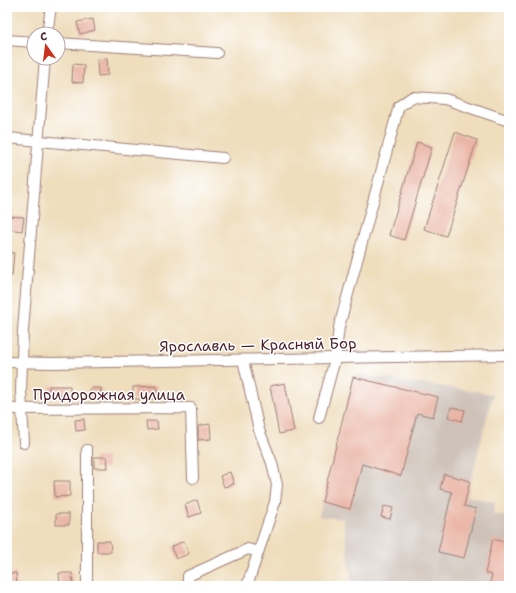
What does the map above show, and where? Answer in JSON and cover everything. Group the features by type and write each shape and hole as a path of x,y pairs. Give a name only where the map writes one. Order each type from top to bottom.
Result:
{"street":[{"path":"48,26 51,7"},
{"path":"7,40 26,41"},
{"path":"66,44 217,53"},
{"path":"24,444 22,410 23,330 44,66"},
{"path":"318,418 335,359 339,327 399,106 412,97 444,99 509,121"},
{"path":"7,138 223,158"},
{"name":"Ярославль — Красный Бор","path":"7,362 335,359 509,355"},
{"path":"243,360 259,430 272,463 277,486 275,502 247,586"},
{"name":"Придорожная улица","path":"7,409 191,408 193,478"},
{"path":"87,586 88,450"},
{"path":"188,586 188,576 248,549 258,552"}],"shaded area":[{"path":"354,374 493,394 467,496 495,502 493,514 509,517 509,586 352,586 343,519 319,516"}],"building":[{"path":"93,19 95,30 80,34 77,22"},
{"path":"107,58 108,75 98,76 97,59"},
{"path":"73,64 84,65 83,83 72,82"},
{"path":"455,132 477,140 446,236 424,229"},
{"path":"417,142 432,147 404,240 389,235"},
{"path":"8,216 24,217 22,231 7,229"},
{"path":"7,252 14,253 12,276 7,275"},
{"path":"353,377 438,397 433,417 417,413 401,476 362,464 350,509 322,502"},
{"path":"285,383 294,431 279,434 270,386"},
{"path":"49,386 70,386 70,395 49,396"},
{"path":"157,386 157,399 133,399 133,387"},
{"path":"90,388 101,388 101,399 91,400"},
{"path":"451,407 465,410 462,421 448,417"},
{"path":"84,419 85,430 76,431 75,420"},
{"path":"146,421 157,421 158,429 147,430"},
{"path":"210,424 211,439 198,440 198,426"},
{"path":"94,457 107,457 108,468 94,468"},
{"path":"230,472 234,484 224,487 220,476"},
{"path":"444,474 470,481 464,506 476,509 464,558 438,552 452,492 440,489"},
{"path":"54,481 70,481 70,496 55,497"},
{"path":"197,500 201,513 189,517 185,505"},
{"path":"384,506 393,508 390,519 381,517"},
{"path":"56,514 69,514 69,525 56,525"},
{"path":"493,539 509,543 509,571 505,586 489,586 492,575 485,573"},
{"path":"97,541 110,541 111,552 97,552"},
{"path":"184,541 189,554 176,559 171,547"},
{"path":"16,573 17,586 7,586 7,574"},
{"path":"59,573 72,573 73,585 60,585"}]}
